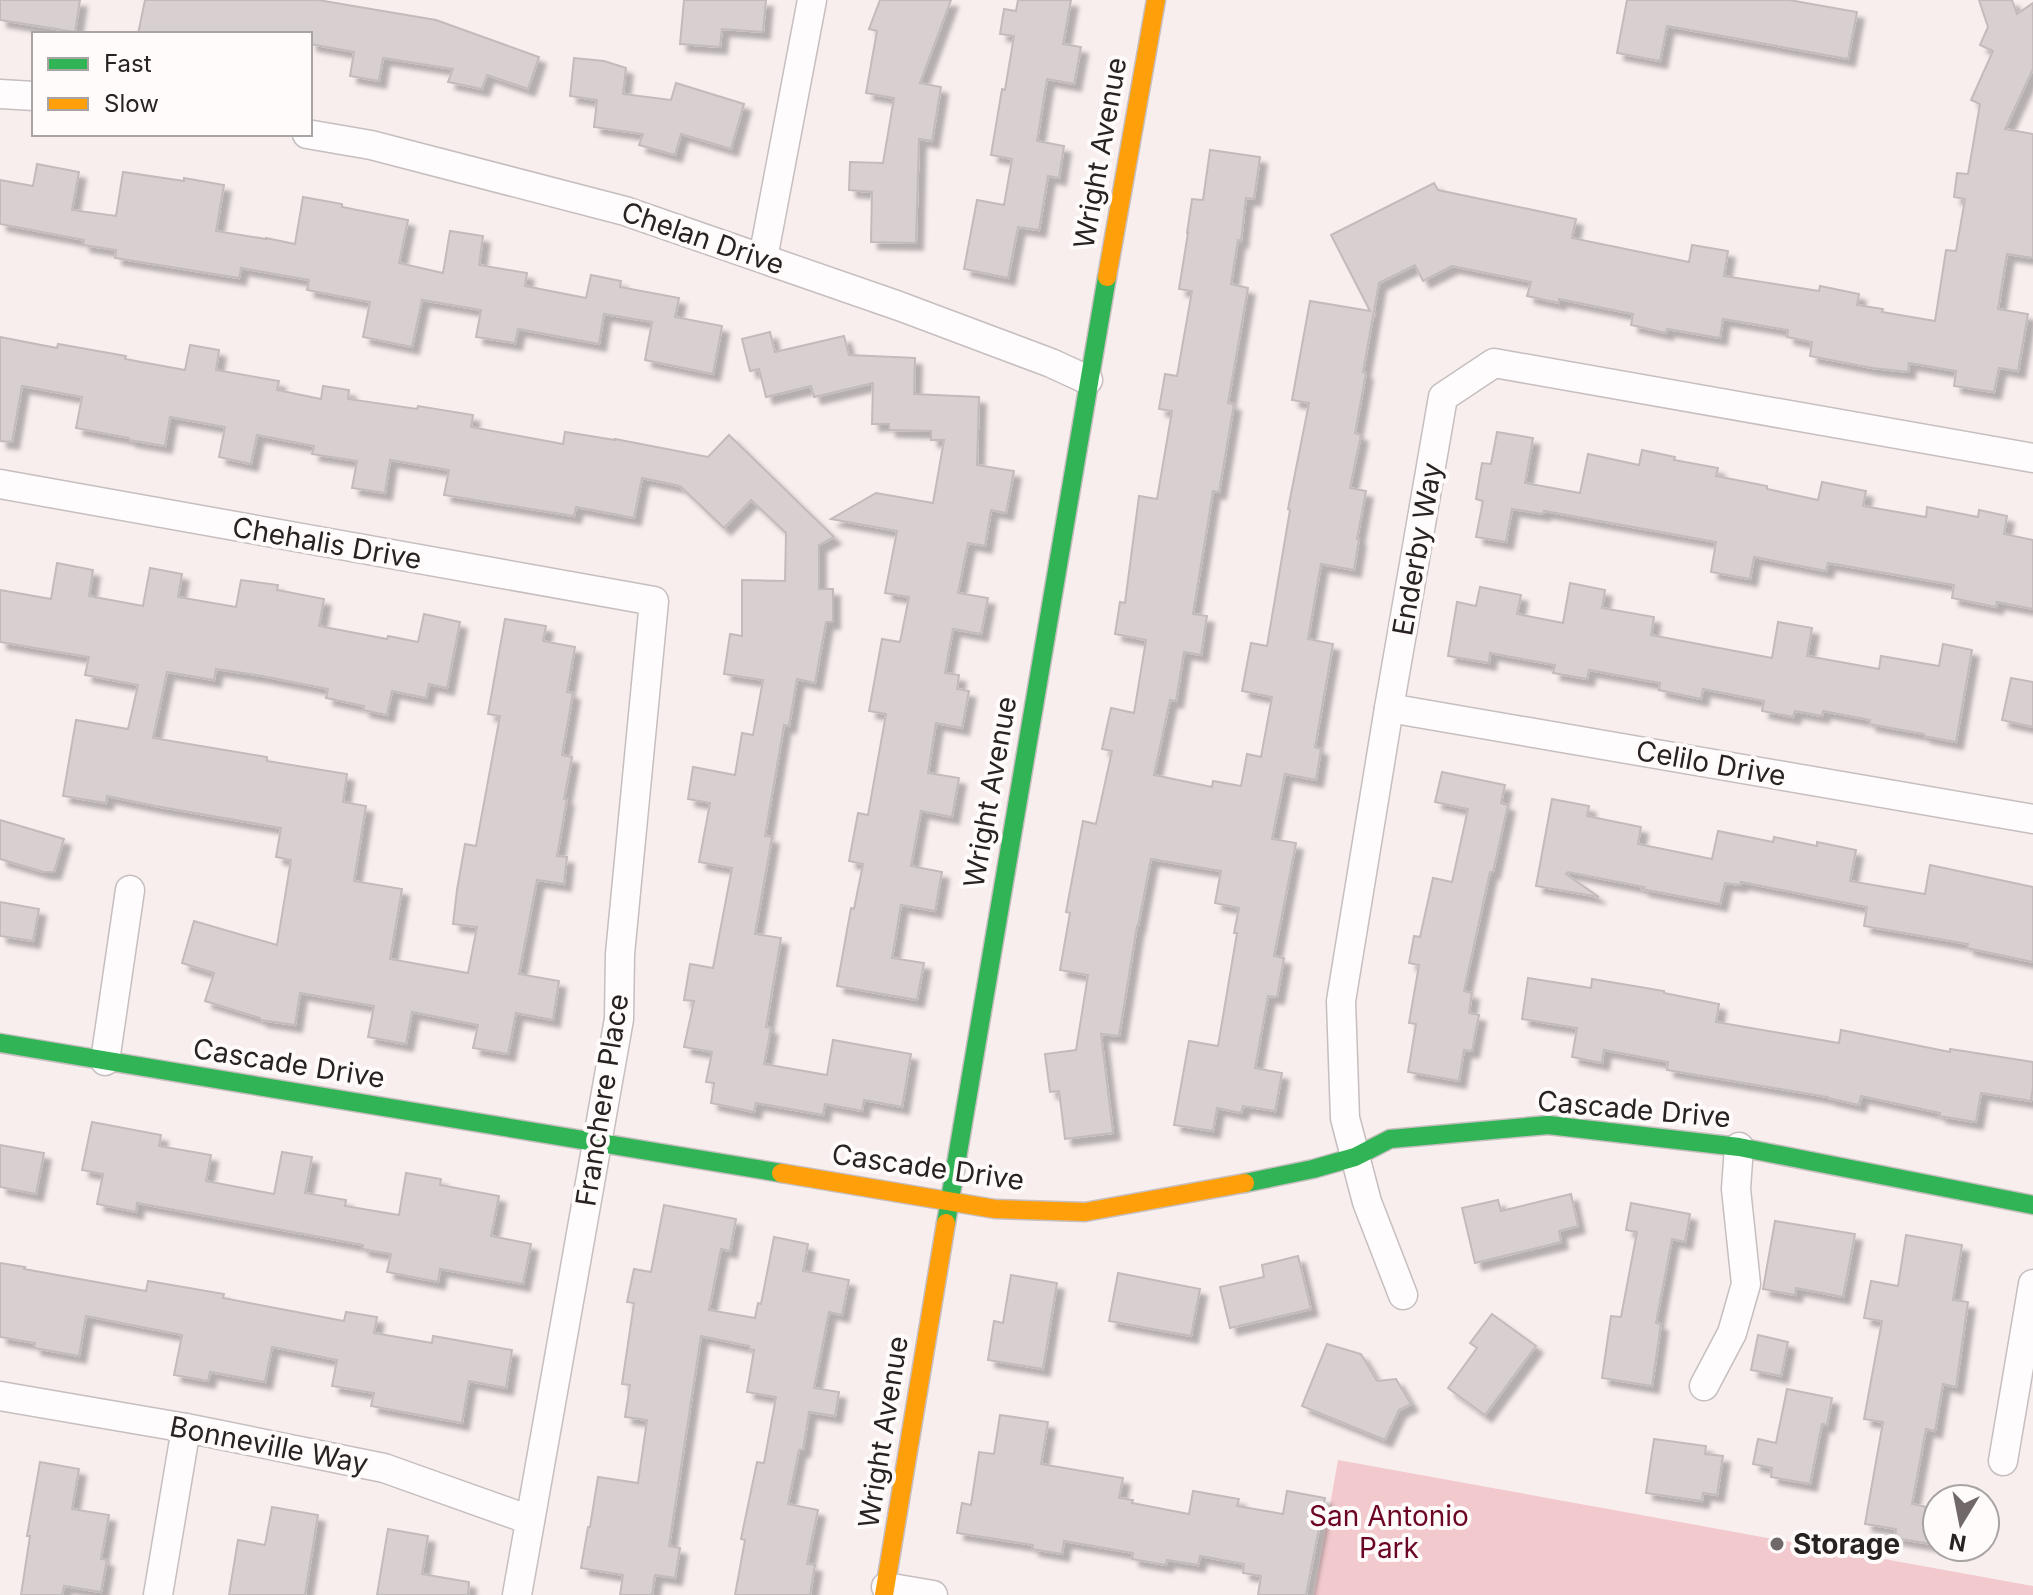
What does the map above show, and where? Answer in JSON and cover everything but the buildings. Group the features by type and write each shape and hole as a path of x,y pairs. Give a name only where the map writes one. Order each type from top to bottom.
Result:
{"street":[{"path":"763,258 812,0"},
{"name":"Wright Avenue","path":"885,1591 1088,380 1156,0"},
{"path":"0,94 32,96"},
{"name":"Chelan Drive","path":"312,135 371,145 625,211 763,258 1023,353 1088,380"},
{"name":"Enderby Way","path":"1403,1295 1367,1202 1345,1118 1341,1001 1443,397 1494,363 2033,458"},
{"name":"Chehalis Drive","path":"0,484 654,601"},
{"name":"Franchere Place","path":"517,1595 619,1019 620,954 654,601"},
{"name":"Celilo Drive","path":"1389,708 2033,819"},
{"path":"105,1061 130,890"},
{"name":"Cascade Drive","path":"0,1043 995,1209 1085,1212 1313,1169 1355,1157 1390,1139 1548,1125 1739,1147 2033,1205"},
{"path":"1704,1386 1732,1333 1746,1284 1736,1189 1739,1147"},
{"path":"2003,1461 2033,1284"},
{"name":"Bonneville Way","path":"0,1396 186,1428 384,1468 530,1520"},
{"path":"158,1595 186,1428"},
{"path":"885,1591 933,1595"}],"green space":[{"name":"San Antonio Park","path":"1338,1460 2033,1586 2033,1595 1314,1595"}],"traffic: fast":[{"path":"946,1223 1107,277"},
{"path":"0,1043 781,1173"},
{"path":"1245,1183 1355,1157 1390,1139 1548,1125 1739,1147 2033,1205"}],"traffic: slow":[{"path":"1107,277 1156,0"},
{"path":"781,1173 995,1209 1085,1212 1245,1183"},
{"path":"884,1595 946,1223"}],"place":[{"name":"Storage","path":"1777,1544"}]}
